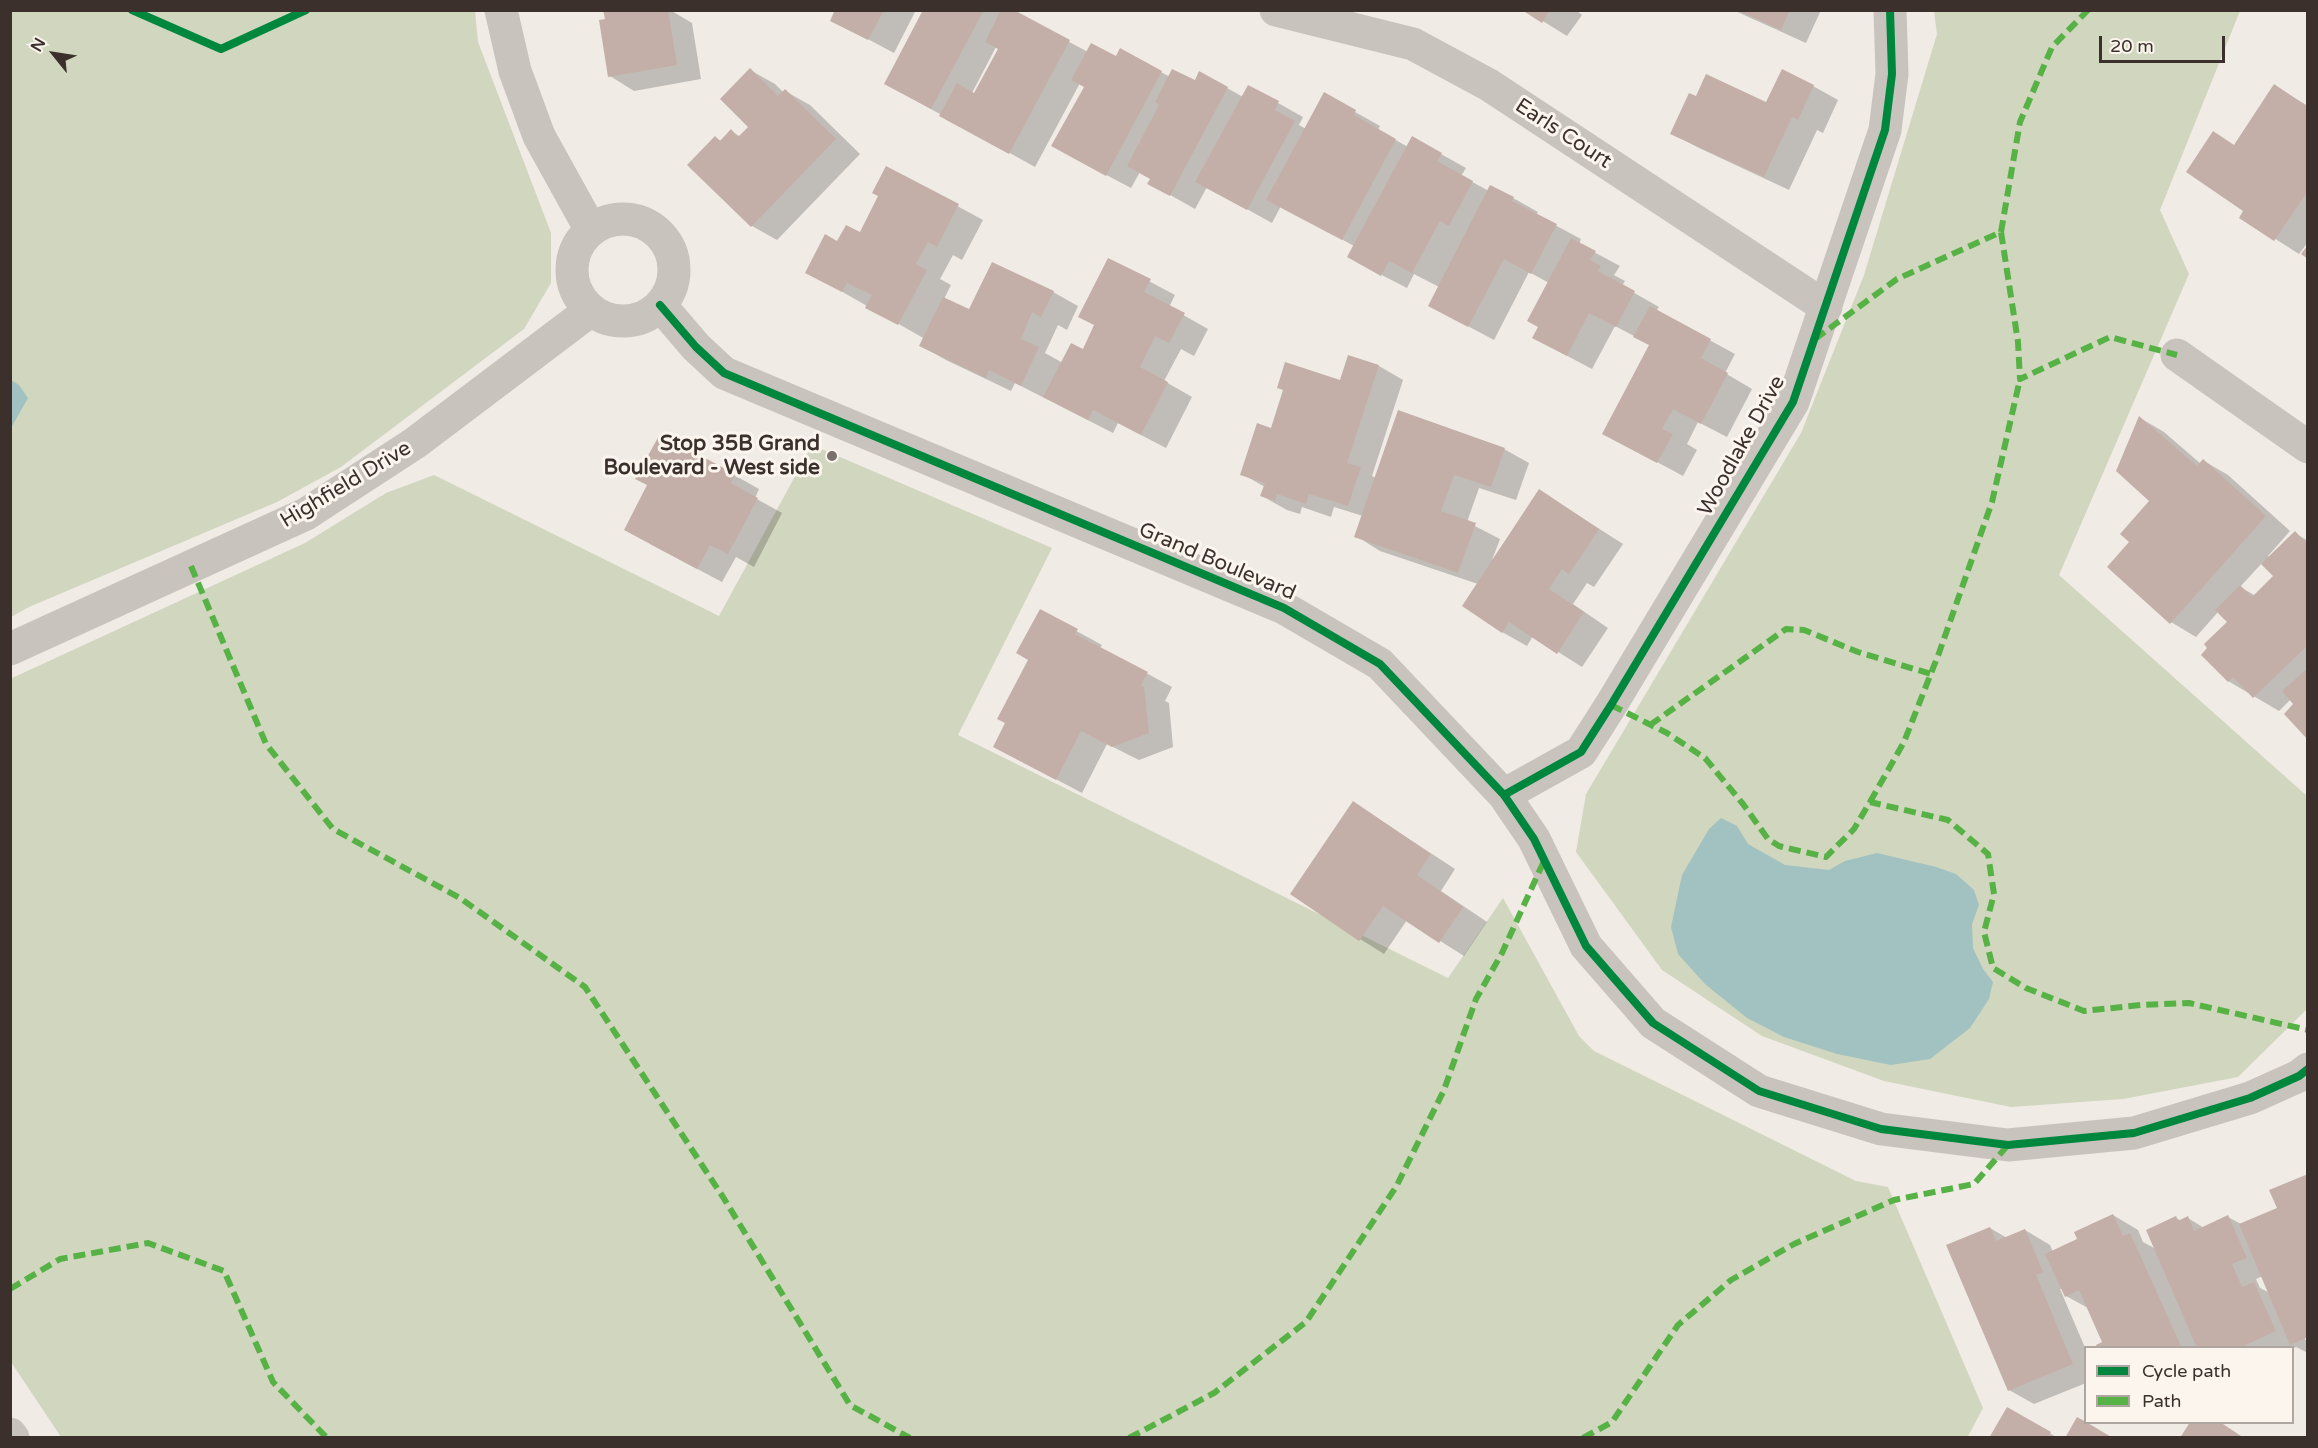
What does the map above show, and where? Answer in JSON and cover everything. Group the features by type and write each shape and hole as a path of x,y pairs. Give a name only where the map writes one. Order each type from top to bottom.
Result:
{"street":[{"path":"501,10 515,71 539,136 591,230"},
{"name":"Earls Court","path":"1276,10 1413,44 1489,85 1826,307"},
{"name":"Woodlake Drive","path":"1504,795 1581,752 1793,402 1885,130 1892,74 1890,10"},
{"path":"623,218 640,221 655,229 666,242 673,257 674,274 670,291 660,305 641,317 618,321 591,310 580,299 571,270 580,240 591,230 606,221 623,218"},
{"name":"Grand Boulevard","path":"660,305 696,347 724,373 1284,608 1380,664 1504,795 1534,839 1586,946 1653,1023 1759,1091 1881,1129 2008,1144 2134,1133 2250,1098 2300,1076 2307,1069"},
{"name":"Highfield Drive","path":"10,649 306,514 415,443 591,310"},
{"path":"2177,355 2307,447"}],"green space":[{"path":"11,11 475,11 478,42 551,233 551,283 524,329 341,467 277,502 29,607 11,617"},
{"path":"1934,11 2240,11 2160,210 2189,274 2059,575 2307,796 2307,1009 2238,1077 2123,1099 2011,1107 1884,1081 1762,1036 1662,970 1576,852 1586,794 1801,433 1864,275 1937,34"},
{"path":"812,445 1052,548 958,735 1448,978 1503,898 1579,1036 1594,1051 1856,1181 1888,1187 1983,1408 1967,1438 61,1437 11,1362 10,679 305,543 386,493 434,475 719,616"}],"water":[{"path":"11,380 19,385 28,398 11,428"},
{"path":"1721,818 1737,826 1748,844 1785,865 1829,870 1845,861 1877,853 1956,874 1974,890 1979,905 1972,924 1973,948 1983,969 1993,982 1989,999 1970,1028 1930,1059 1891,1065 1837,1054 1784,1037 1747,1018 1705,984 1678,954 1671,927 1682,875 1709,829"}],"building":[{"path":"603,10 668,10 677,65 608,77 599,20 605,19"},
{"path":"830,10 884,10 868,40 830,21 834,12"},
{"path":"923,10 984,10 931,109 884,84"},
{"path":"1001,10 1014,10 1070,40 1009,154 939,116 957,83 974,93 998,49 985,42"},
{"path":"1522,10 1550,10 1542,23"},
{"path":"1737,10 1790,10 1781,30"},
{"path":"1091,43 1116,56 1120,48 1162,71 1106,176 1051,146 1084,87 1071,80"},
{"path":"750,68 778,96 785,89 836,139 751,227 687,165 715,136 720,141 731,129 738,137 748,127 720,99"},
{"path":"1172,69 1195,80 1199,71 1228,87 1170,196 1147,184 1150,179 1127,166 1159,105 1155,102"},
{"path":"1782,69 1814,85 1798,120 1792,117 1764,177 1670,134 1689,93 1696,96 1706,74 1766,102"},
{"path":"2274,84 2308,107 2308,191 2274,241 2239,218 2243,211 2186,172 2213,131 2234,145"},
{"path":"1248,85 1279,101 1275,110 1295,121 1247,210 1195,182"},
{"path":"1324,92 1356,110 1354,115 1396,139 1342,240 1266,200"},
{"path":"1412,136 1442,153 1437,161 1473,181 1449,226 1440,221 1412,273 1389,261 1381,276 1347,257"},
{"path":"886,166 959,204 937,247 928,242 916,264 927,270 898,325 865,308 872,295 847,283 842,292 805,273 825,234 837,241 846,225 860,232 878,196 872,193"},
{"path":"1490,185 1514,197 1512,201 1557,224 1531,274 1504,259 1468,327 1428,306"},
{"path":"1571,238 1596,251 1590,260 1601,266 1598,271 1635,291 1616,327 1589,313 1567,356 1532,338 1538,327 1527,321"},
{"path":"2308,245 2308,259 2301,254"},
{"path":"1108,258 1151,279 1144,292 1185,313 1169,343 1155,336 1140,367 1168,382 1141,435 1093,410 1088,420 1043,397 1071,343 1083,349 1094,325 1078,317"},
{"path":"992,262 1054,291 1041,317 1032,312 1021,339 1039,347 1021,386 989,370 986,378 919,346 943,297 969,309"},
{"path":"1650,306 1711,339 1701,358 1728,373 1701,424 1673,409 1662,429 1673,434 1657,463 1602,434 1649,345 1633,337"},
{"path":"1348,355 1379,365 1347,463 1361,467 1348,506 1309,494 1306,504 1277,494 1275,501 1260,496 1265,483 1240,475 1257,423 1271,428 1283,390 1277,388 1285,362 1340,380"},
{"path":"1398,410 1505,448 1491,487 1454,475 1441,511 1476,523 1458,573 1354,537"},
{"path":"2139,416 2197,466 2203,459 2266,516 2170,624 2107,567 2129,542 2120,534 2149,501 2116,471"},
{"path":"660,434 735,474 731,483 758,498 728,554 710,545 697,569 624,530 647,485 635,479"},
{"path":"1539,489 1599,529 1569,574 1562,569 1549,589 1584,612 1557,654 1509,622 1502,633 1462,606"},
{"path":"2295,531 2308,545 2308,645 2253,698 2233,677 2228,682 2201,655 2207,648 2204,644 2227,622 2215,610 2240,585 2252,597 2273,576 2261,564"},
{"path":"1040,609 1078,629 1075,634 1148,672 1141,685 1144,687 1149,733 1112,747 1081,731 1056,780 993,747 1005,723 997,719 1028,660 1016,653"},
{"path":"2308,668 2308,740 2284,714 2293,704 2282,691"},
{"path":"1353,801 1431,854 1417,875 1463,907 1439,943 1383,906 1359,941 1290,894"},
{"path":"2308,1174 2308,1337 2290,1345 2239,1224 2277,1208 2269,1190"},
{"path":"2113,1214 2123,1236 2130,1233 2181,1346 2096,1346 2102,1342 2079,1290 2065,1297 2045,1254 2077,1239 2074,1232"},
{"path":"2228,1215 2247,1258 2232,1264 2242,1287 2254,1282 2276,1331 2243,1346 2196,1346 2146,1230 2176,1216 2178,1221 2188,1216 2194,1231"},
{"path":"1990,1227 1996,1241 2025,1229 2043,1272 2036,1275 2073,1364 2008,1391 1946,1245"},
{"path":"2007,1407 2051,1432 2048,1438 1989,1438"},
{"path":"2077,1417 2084,1421 2084,1424 2089,1424 2113,1438 2065,1438"},
{"path":"2189,1424 2223,1424 2244,1438 2180,1438"}],"marked path":[{"path":"2001,232 2020,122 2052,47 2088,10"},
{"path":"1815,339 1897,279 2001,232 2018,342 2020,379 2110,337 2177,355"},
{"path":"1870,802 1904,742 1939,653 1992,502 2020,379"},
{"path":"191,566 266,744 333,829 460,898 585,987 723,1197 850,1405 910,1438"},
{"path":"1650,725 1786,629 1804,630 1858,652 1931,674"},
{"path":"1611,705 1667,733 1705,758 1768,839 1779,846 1826,857 1854,829 1870,802 1948,820 1988,854 1994,894 1984,932 1993,968 2026,988 2084,1011 2189,1003 2308,1030"},
{"path":"1129,1438 1214,1393 1306,1322 1396,1187 1444,1090 1476,999 1502,953 1544,861"},
{"path":"1583,1438 1612,1422 1678,1325 1731,1280 1794,1244 1894,1200 1974,1184 2008,1145"},
{"path":"10,1289 60,1259 148,1243 224,1271 273,1382 327,1438"}],"cycle path":[{"path":"132,10 221,49 306,10"},
{"path":"1504,795 1581,752 1793,402 1885,130 1892,74 1890,10"},
{"path":"660,305 696,347 724,373 1284,608 1380,664 1504,795 1534,839 1586,946 1653,1023 1759,1091 1881,1129 2008,1145 2134,1133 2250,1098 2299,1076 2308,1069"}],"place":[{"name":"Stop 35B Grand Boulevard - West side","path":"832,456"}]}
